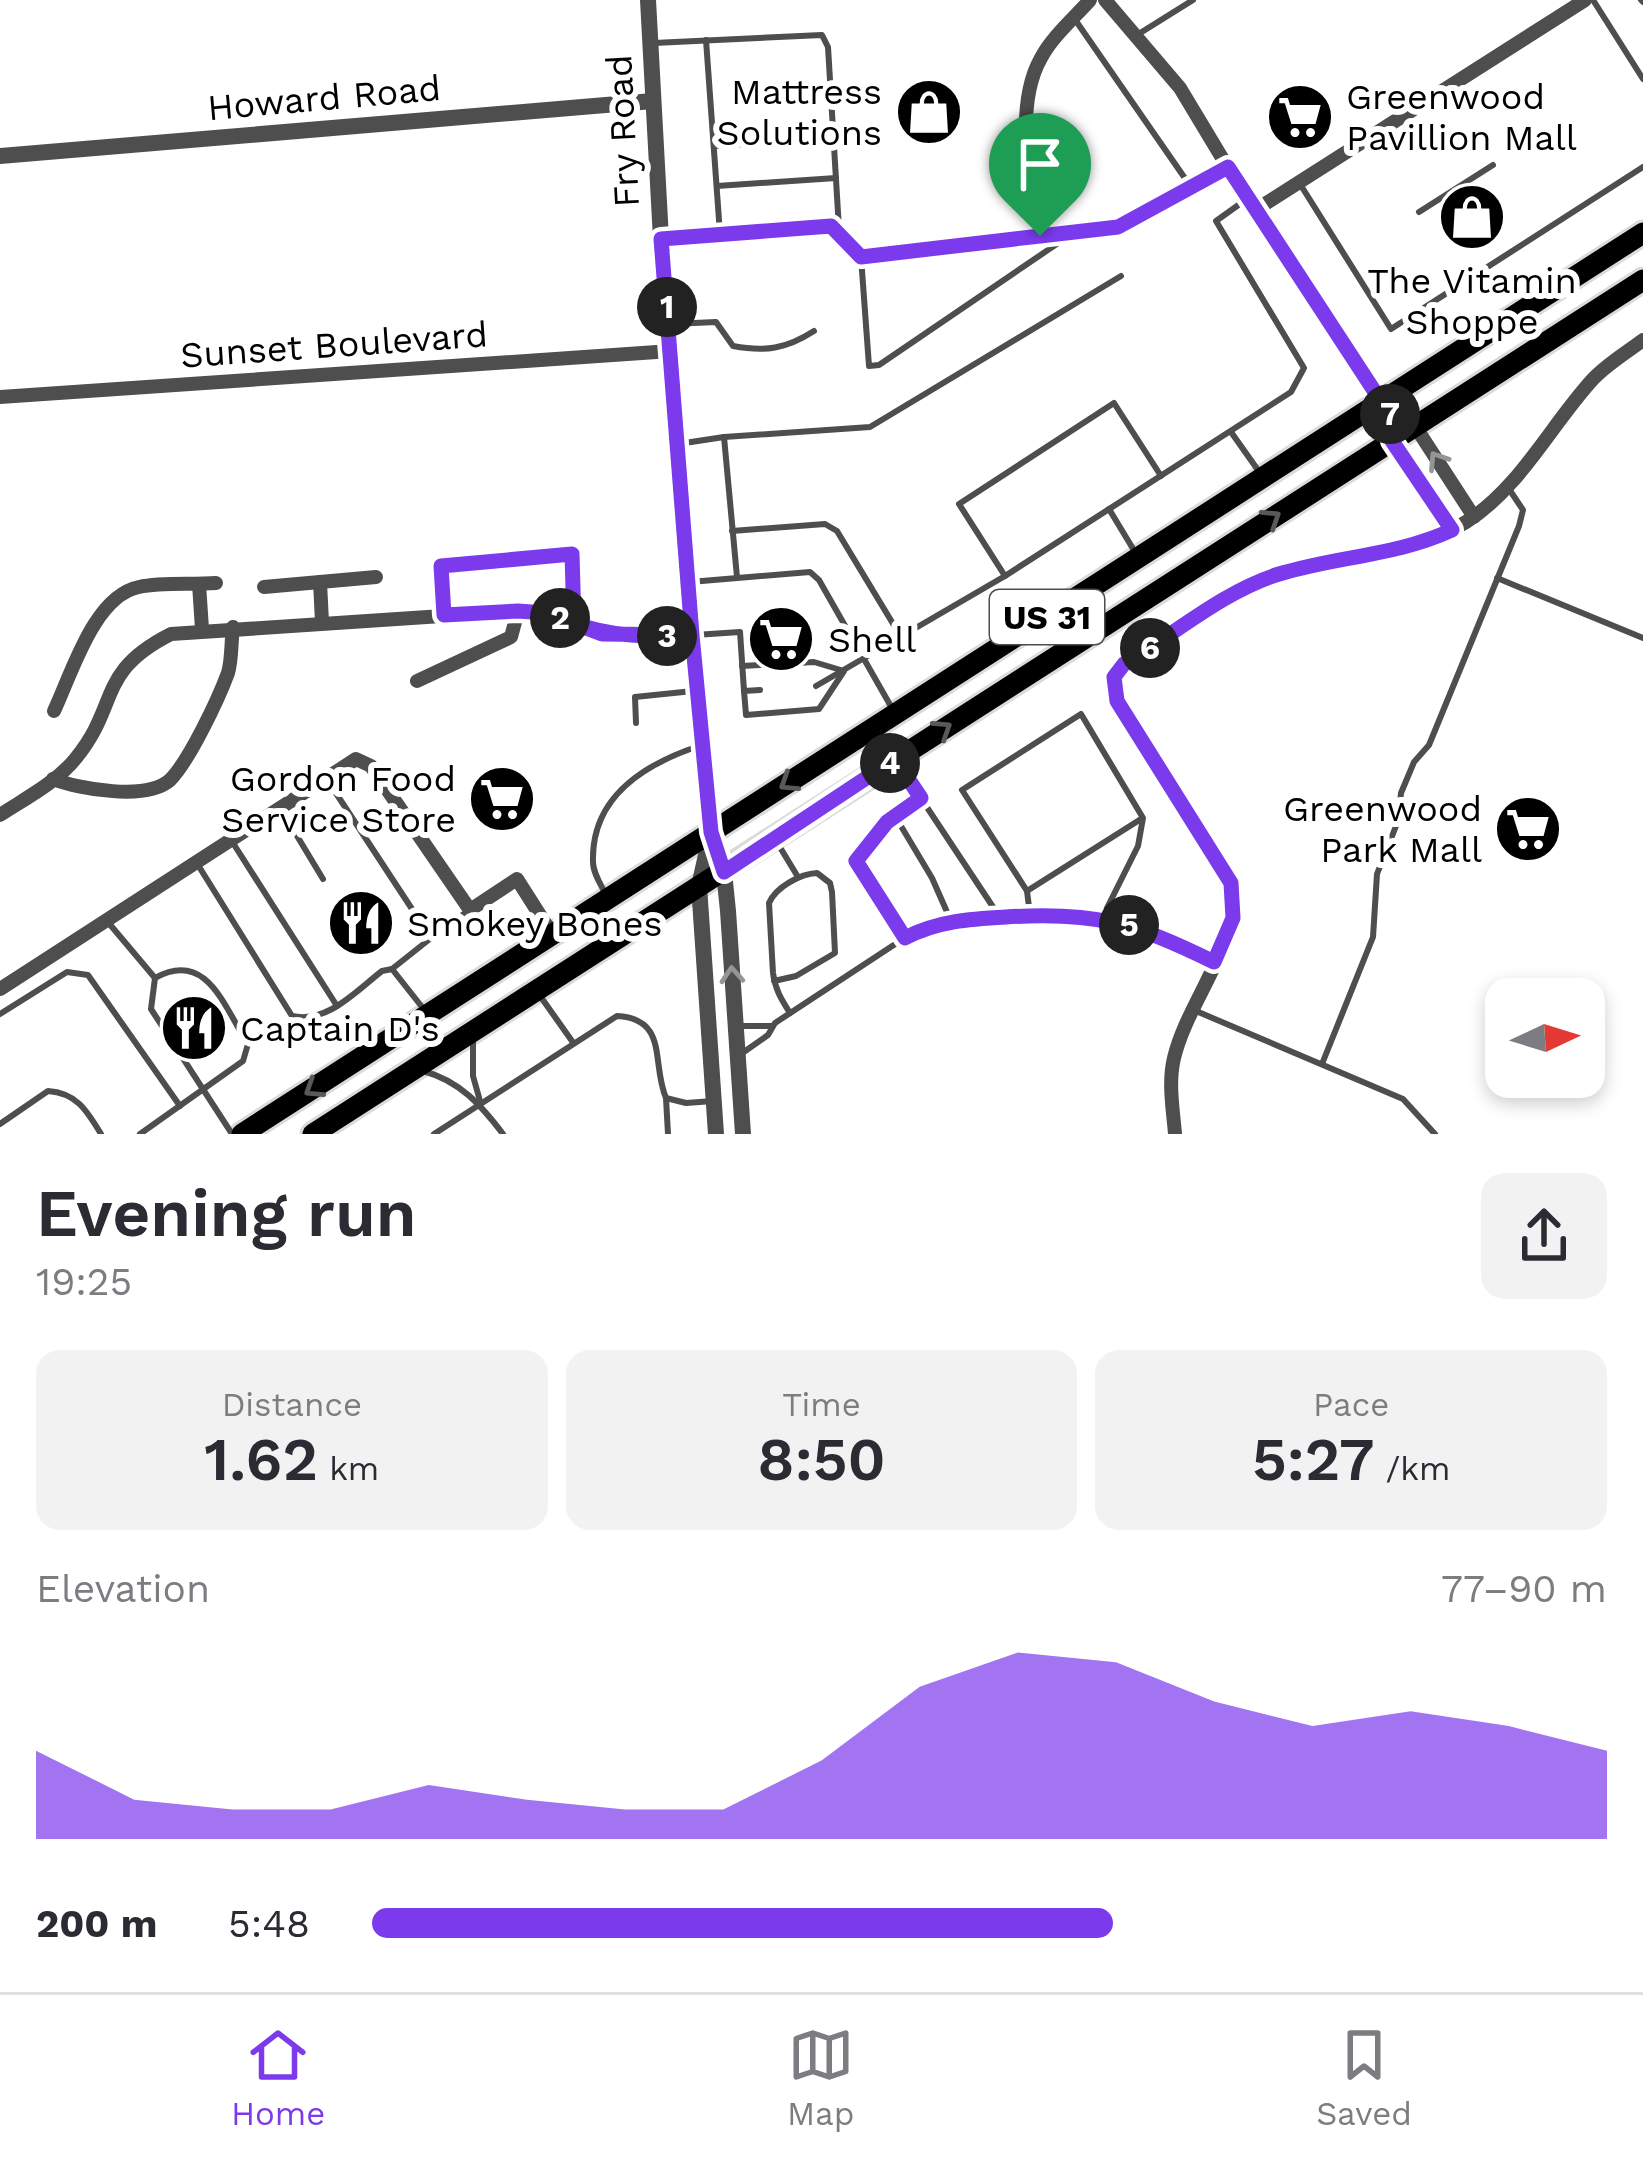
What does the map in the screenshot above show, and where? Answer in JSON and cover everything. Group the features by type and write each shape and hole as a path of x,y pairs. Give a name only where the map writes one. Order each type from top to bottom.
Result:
{"main road":[{"name":"US 31","path":"242,1134 1264,478 1386,408 1643,233"},
{"name":"US 31","path":"313,1134 1643,280"}],"street":[{"name":"Fry Road","path":"648,0 687,583 711,832 724,872 743,1134"},
{"path":"1040,236 1026,140 1032,81 1040,58 1090,0"},
{"path":"1105,0 1180,88 1251,205 1386,408 1392,441 1452,530"},
{"path":"1251,205 1299,183 1589,0"},
{"name":"Howard Road","path":"0,156 653,101"},
{"path":"661,239 831,226 861,257 1118,227 1228,167"},
{"path":"1175,1134 1172,1072 1192,1009 1233,918 1231,883 1117,701 1114,677 1124,664 1246,586 1283,573 1387,553 1452,530 1474,517 1506,487 1594,377 1643,340"},
{"name":"Sunset Boulevard","path":"0,397 671,351"},
{"path":"1386,408 1415,426 1474,517"},
{"path":"444,615 441,566 572,554 574,623"},
{"path":"264,587 376,577"},
{"path":"320,582 322,622"},
{"path":"55,711 99,616 114,596 139,587 216,583"},
{"path":"199,584 202,629"},
{"path":"0,815 75,759 117,675 140,650 172,634 518,611 546,613 602,634 692,635"},
{"path":"417,681 511,637 518,611"},
{"path":"53,778 81,790 149,789 168,782 229,670 232,627"},
{"path":"0,989 356,759 371,766 470,910 517,879 553,934"},
{"name":"Fry Road","path":"711,832 699,886 716,1134"}],"lane":[{"path":"1137,35 1193,0"},
{"path":"1589,0 1643,80"},
{"path":"1074,18 1191,187"},
{"path":"650,44 821,35 828,47 839,236"},
{"path":"706,40 721,235"},
{"path":"714,146 834,137"},
{"path":"1419,212 1493,165"},
{"path":"1299,183 1391,329 1643,166"},
{"path":"717,186 836,178"},
{"path":"815,686 1005,576 1291,392 1304,368 1216,221 1251,205"},
{"path":"861,257 869,366 879,364 1076,232"},
{"path":"678,444 870,427 1121,276"},
{"path":"668,324 716,322 733,346 764,352 814,331"},
{"path":"1005,576 959,504 1114,403 1161,476"},
{"path":"1231,432 1264,478"},
{"path":"724,437 736,577"},
{"path":"1322,1064 1373,937 1377,874 1402,793 1414,762 1432,739 1523,510 1506,487"},
{"path":"1108,509 1139,558"},
{"path":"732,531 825,524 837,531 902,637"},
{"path":"687,583 810,572 819,580 895,714"},
{"path":"1497,578 1643,638"},
{"path":"692,635 740,632 746,716 819,709 844,671"},
{"path":"742,666 814,662 844,671"},
{"path":"636,723 634,697 697,691"},
{"path":"744,691 760,691"},
{"path":"1030,915 1028,891 962,790 1081,714 1143,818 1138,846 1102,918"},
{"path":"608,898 592,866 604,814 620,786 663,758 702,745"},
{"path":"895,759 1000,917"},
{"path":"326,778 431,938"},
{"path":"905,938 856,861 895,816 921,798"},
{"path":"280,808 323,879"},
{"path":"895,816 951,921"},
{"path":"1028,891 1143,818"},
{"path":"774,837 798,877"},
{"path":"231,840 338,1006"},
{"path":"196,862 292,1016 304,1018 338,1006 470,910"},
{"path":"774,981 796,976 835,953 830,883 817,873 798,877 772,896 769,904 774,981 790,1013"},
{"path":"738,1058 790,1013 905,938 951,921 1030,915 1102,918 1164,937 1214,962"},
{"path":"106,920 155,978 151,1010 232,1134"},
{"path":"140,1134 243,1061 248,1044 206,979 193,970 174,968 155,978"},
{"path":"392,969 428,1015"},
{"path":"0,1014 67,972 88,975 179,1106"},
{"path":"536,991 572,1042"},
{"path":"1192,1009 1403,1099 1436,1134"},
{"path":"434,1134 617,1016 647,1024 667,1098 668,1134"},
{"path":"736,1026 772,1026"},
{"path":"473,1031 473,1076 481,1105"},
{"path":"414,1069 444,1077 481,1105 503,1134"},
{"path":"0,1124 48,1091 56,1091 81,1102 101,1134"},
{"path":"667,1098 686,1103 714,1101"}],"place":[{"name":"Mattress Solutions","path":"929,112"},
{"name":"Greenwood Pavillion Mall","path":"1300,117"},
{"name":"The Vitamin Shoppe","path":"1472,217"},
{"name":"Shell","path":"781,639"},
{"name":"Gordon Food Service Store","path":"502,799"},
{"name":"Greenwood Park Mall","path":"1528,829"},
{"name":"Smokey Bones","path":"361,923"},
{"name":"Captain D's","path":"194,1028"}],"route":[{"path":"1040,236 861,257 831,226 661,239 692,635 602,634 546,613 444,615 441,566 572,554 574,623 602,634 632,636 692,635 711,832 724,872 895,759 921,798 887,822 856,861 905,938 954,920 1083,914 1164,937 1214,962 1233,918 1231,883 1117,701 1114,677 1124,664 1246,586 1283,573 1387,553 1452,530 1392,441 1390,415 1228,167 1118,227 1040,236"}]}
